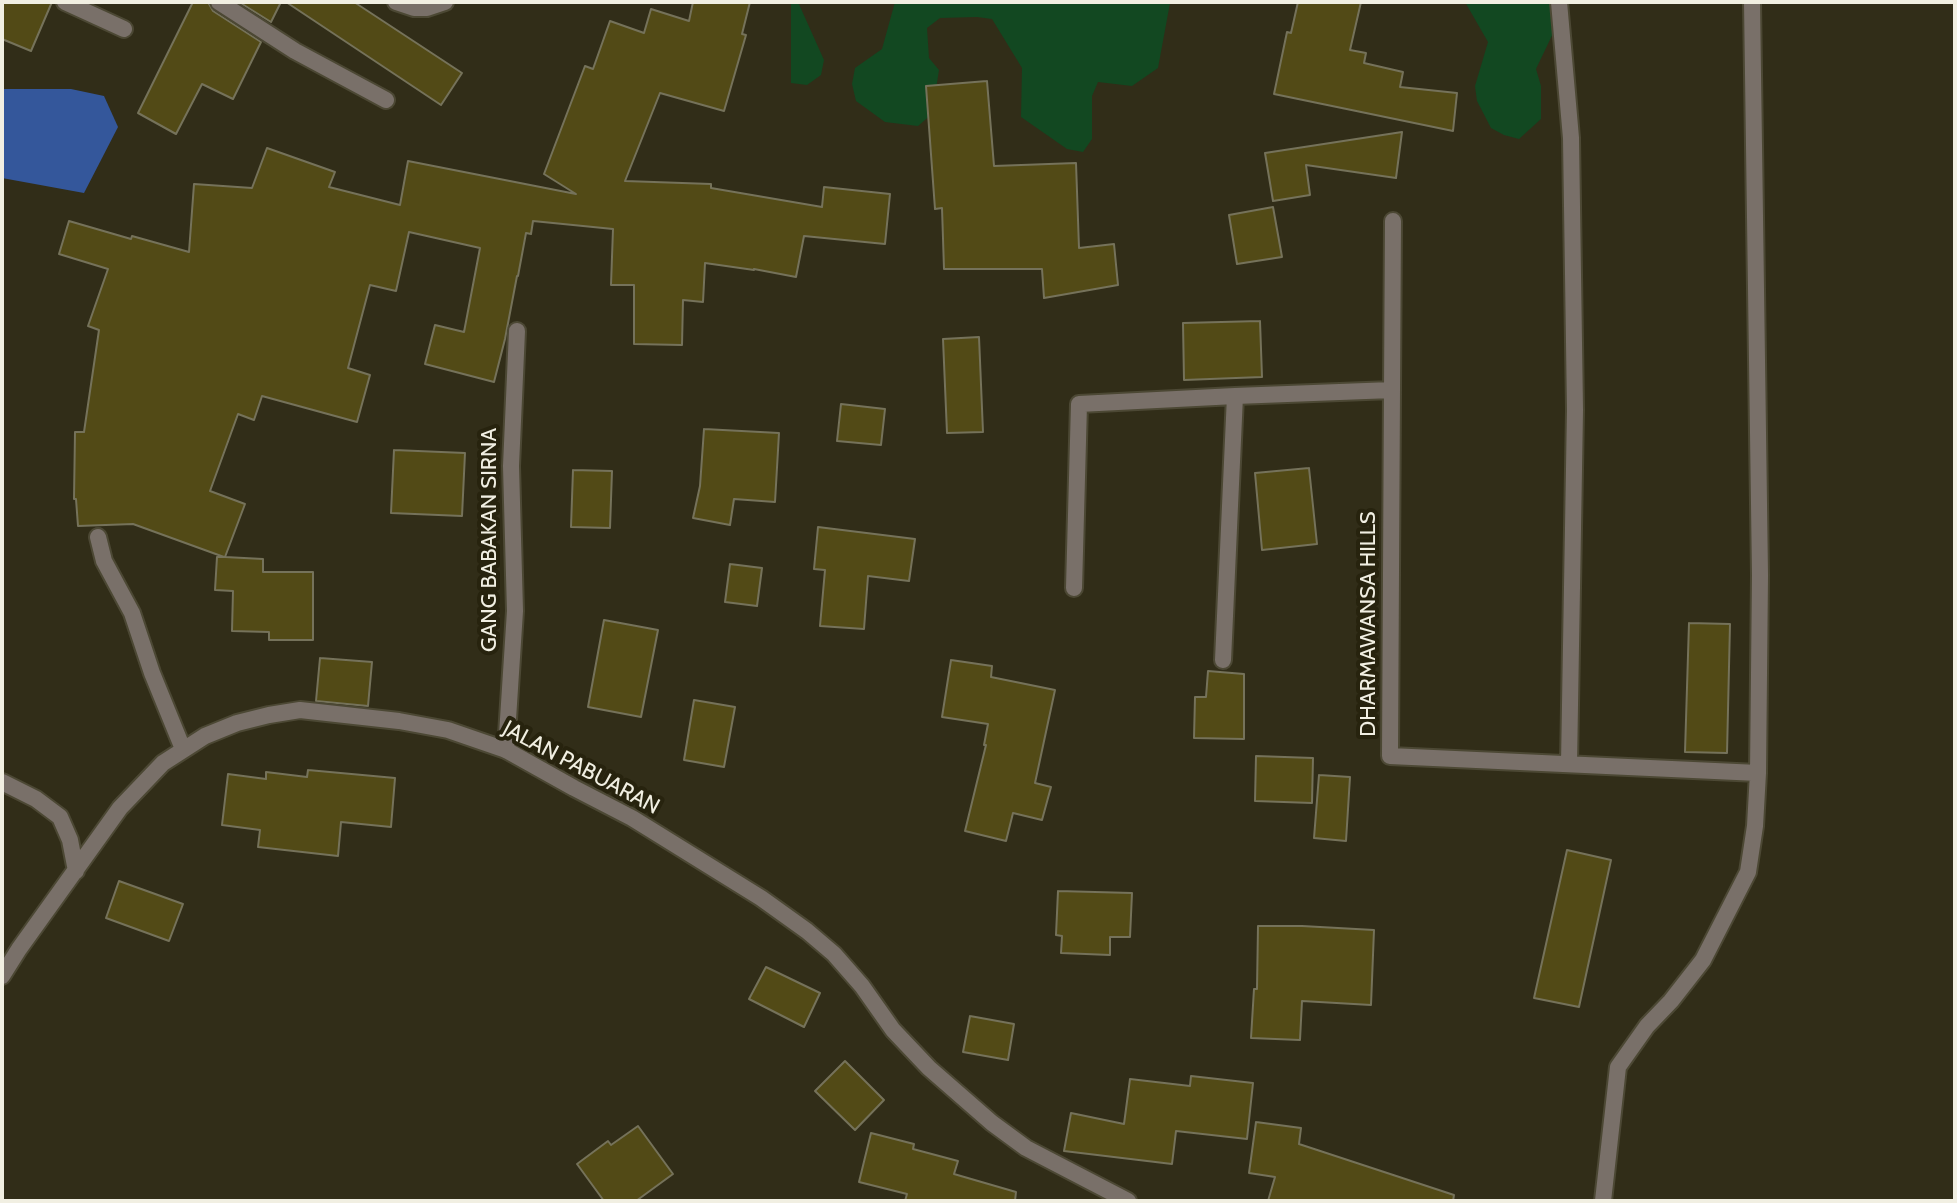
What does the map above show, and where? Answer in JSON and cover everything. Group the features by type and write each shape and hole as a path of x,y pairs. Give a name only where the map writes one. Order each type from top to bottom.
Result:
{"street":[{"path":"65,2 124,29"},
{"path":"219,2 295,51 386,100"},
{"path":"396,2 414,8 427,8 445,2"},
{"path":"1559,2 1571,138 1575,410 1569,764"},
{"path":"1603,1201 1618,1067 1647,1026 1703,960 1748,872 1755,826 1760,575 1752,2"},
{"path":"1074,588 1079,404 1392,390 1393,221"},
{"name":"GANG BABAKAN SIRNA","path":"506,750 515,611 511,466 517,331"},
{"name":"DHARMAWANSA HILLS","path":"1392,390 1390,756 1758,773"},
{"path":"1223,660 1235,396"},
{"path":"98,537 104,561 132,613 155,682 183,749"},
{"name":"JALAN PABUARAN","path":"2,976 120,808 163,763 205,736 237,723 300,710 448,730 506,750 632,818 749,890 834,954 862,986 893,1030 929,1068 992,1123 1026,1148 1128,1201"},
{"path":"2,782 36,799 60,817 70,840 76,871"}],"green space":[{"path":"791,2 798,2 824,60 821,75 807,85 791,83"},
{"path":"895,2 1170,3 1158,68 1132,86 1098,82 1092,96 1092,139 1083,152 1067,149 1021,117 1022,68 992,19 940,18 927,28 929,58 939,70 932,114 918,126 885,122 856,101 852,84 855,68 882,49"},
{"path":"1465,2 1568,2 1536,69 1541,86 1541,119 1519,139 1491,128 1477,101 1475,86 1488,42"}],"water":[{"path":"2,89 71,89 104,96 118,127 84,193 2,178"}],"building":[{"path":"2,2 52,2 31,51 2,39"},
{"path":"193,2 208,2 213,11 261,42 233,99 202,84 176,134 138,113"},
{"path":"239,2 281,2 271,22"},
{"path":"286,2 354,2 462,73 441,105"},
{"path":"693,2 750,2 742,34 746,35 724,111 660,93 625,181 711,184 711,188 822,207 824,187 890,194 885,244 804,236 796,277 705,263 703,302 683,300 682,345 634,344 634,285 611,285 613,229 533,221 531,234 526,233 494,382 425,364 435,325 464,332 480,248 409,232 396,291 370,285 348,368 370,375 357,422 262,396 254,420 238,414 210,491 245,504 225,557 263,559 263,572 313,572 313,640 269,640 269,632 232,631 233,591 215,590 217,557 224,557 133,524 78,526 74,499 75,432 84,432 99,330 88,326 108,269 59,254 69,221 189,252 194,184 252,188 267,148 335,172 329,187 400,205 408,161 576,194 544,174 585,66 593,69 610,21 644,33 651,9 689,21"},
{"path":"1298,2 1361,2 1350,50 1366,53 1364,63 1403,72 1400,87 1457,93 1453,131 1274,94 1287,32 1291,33"},
{"path":"987,81 994,166 1076,163 1079,248 1114,244 1118,285 1044,298 1042,269 944,269 942,208 935,209 926,86"},
{"path":"1402,132 1396,178 1306,165 1310,195 1273,201 1265,153"},
{"path":"1273,207 1282,257 1237,264 1229,215"},
{"path":"1260,321 1262,377 1184,380 1183,323"},
{"path":"979,337 983,432 947,433 943,339"},
{"path":"841,404 885,409 881,445 837,441"},
{"path":"704,429 779,433 775,502 734,499 730,525 693,518 700,486"},
{"path":"394,450 465,453 462,516 391,513"},
{"path":"1309,468 1317,544 1262,550 1255,473"},
{"path":"573,470 612,471 610,528 571,527"},
{"path":"818,527 915,539 909,581 868,576 864,629 820,626 825,570 814,569"},
{"path":"730,564 762,568 757,606 725,602"},
{"path":"604,620 658,630 641,717 588,707"},
{"path":"1689,623 1730,624 1727,753 1685,752"},
{"path":"320,658 372,662 368,706 316,701"},
{"path":"951,660 992,666 991,677 1055,690 1035,783 1051,787 1042,820 1013,813 1006,841 965,831 986,745 988,724 942,717"},
{"path":"1208,671 1244,674 1244,739 1194,738 1195,697 1206,697"},
{"path":"694,700 735,707 724,767 684,760"},
{"path":"1256,756 1313,758 1312,803 1255,801"},
{"path":"308,770 395,778 391,827 341,822 338,856 258,847 260,830 222,825 228,774 266,779 266,772 307,777"},
{"path":"1319,775 1350,777 1346,841 1314,838"},
{"path":"1567,850 1611,860 1579,1007 1534,998"},
{"path":"119,881 183,904 169,941 106,918"},
{"path":"1058,891 1132,893 1130,937 1110,937 1110,955 1061,953 1062,936 1056,935"},
{"path":"1258,926 1374,930 1371,1005 1302,1001 1300,1040 1251,1038 1254,989 1257,989"},
{"path":"766,967 820,993 804,1027 749,999"},
{"path":"970,1016 1014,1024 1008,1060 963,1052"},
{"path":"845,1061 884,1100 855,1130 815,1091"},
{"path":"1191,1076 1253,1083 1247,1139 1176,1131 1172,1164 1064,1151 1071,1113 1124,1124 1130,1079 1190,1086"},
{"path":"1256,1122 1301,1128 1299,1144 1454,1195 1453,1201 1268,1201 1275,1177 1249,1173"},
{"path":"638,1126 673,1174 636,1201 604,1201 577,1164 608,1141 611,1145"},
{"path":"871,1133 914,1144 913,1149 958,1161 954,1174 1016,1192 1015,1201 905,1201 907,1194 859,1182"}]}
